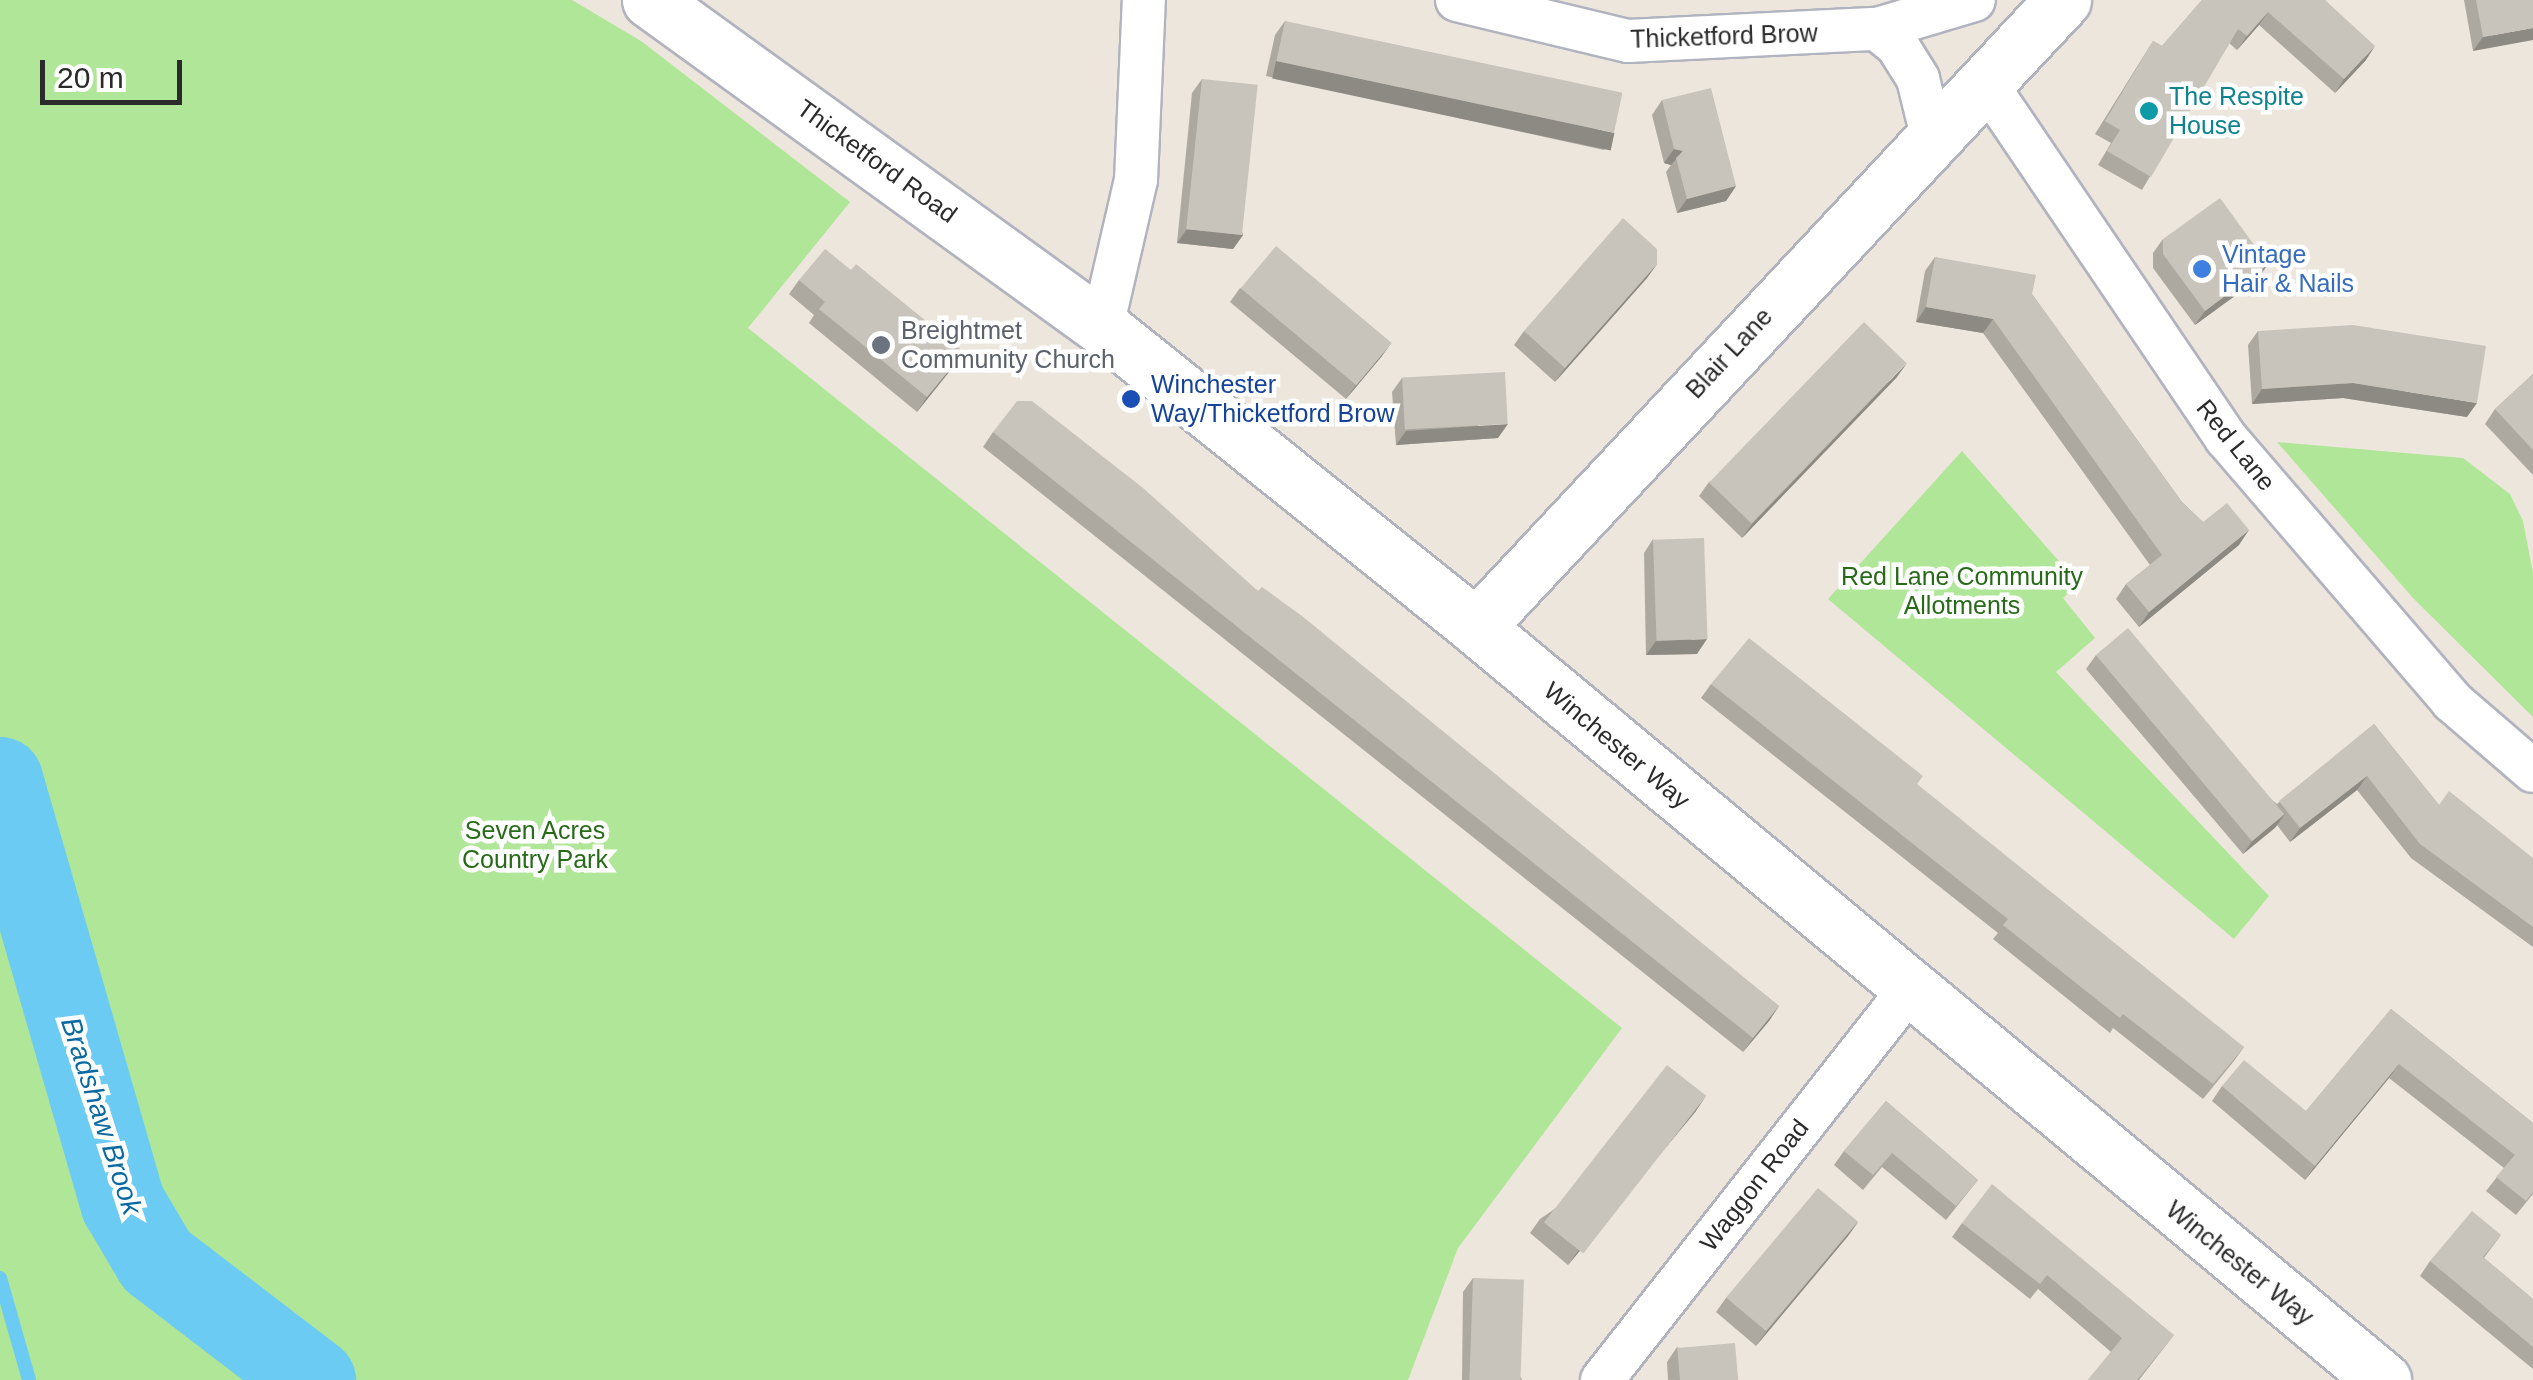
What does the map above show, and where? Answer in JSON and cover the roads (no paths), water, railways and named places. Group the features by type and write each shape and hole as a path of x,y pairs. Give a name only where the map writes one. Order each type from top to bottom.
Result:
{"street":[{"name":"Thicketford Road","path":"650,0 1102,327"},
{"path":"1102,327 1136,180 1144,0"},
{"name":"Thicketford Brow","path":"1457,0 1628,41 1876,29 1974,0"},
{"name":"Blair Lane","path":"1476,626 2063,0"},
{"path":"1876,29 1898,45 1918,79 1932,136"},
{"name":"Red Lane","path":"1984,82 2226,438 2452,700 2533,771"},
{"name":"Winchester Way","path":"1102,327 1476,626 1908,991 2382,1380"},
{"name":"Waggon Road","path":"1602,1380 1908,991"}],"waterway":[{"name":"Bradshaw Brook","path":"0,779 123,1204 156,1260 313,1380"},
{"path":"0,1278 29,1380"}],"place":[{"name":"The Respite House","path":"2149,111"},
{"name":"Vintage Hair & Nails","path":"2202,269"},
{"name":"Breightmet Community Church","path":"881,345"},
{"name":"Winchester Way/Thicketford Brow","path":"1131,399"}],"park label":[{"name":"Red Lane Community Allotments","path":"1962,592"},
{"name":"Seven Acres Country Park","path":"535,846"}]}
